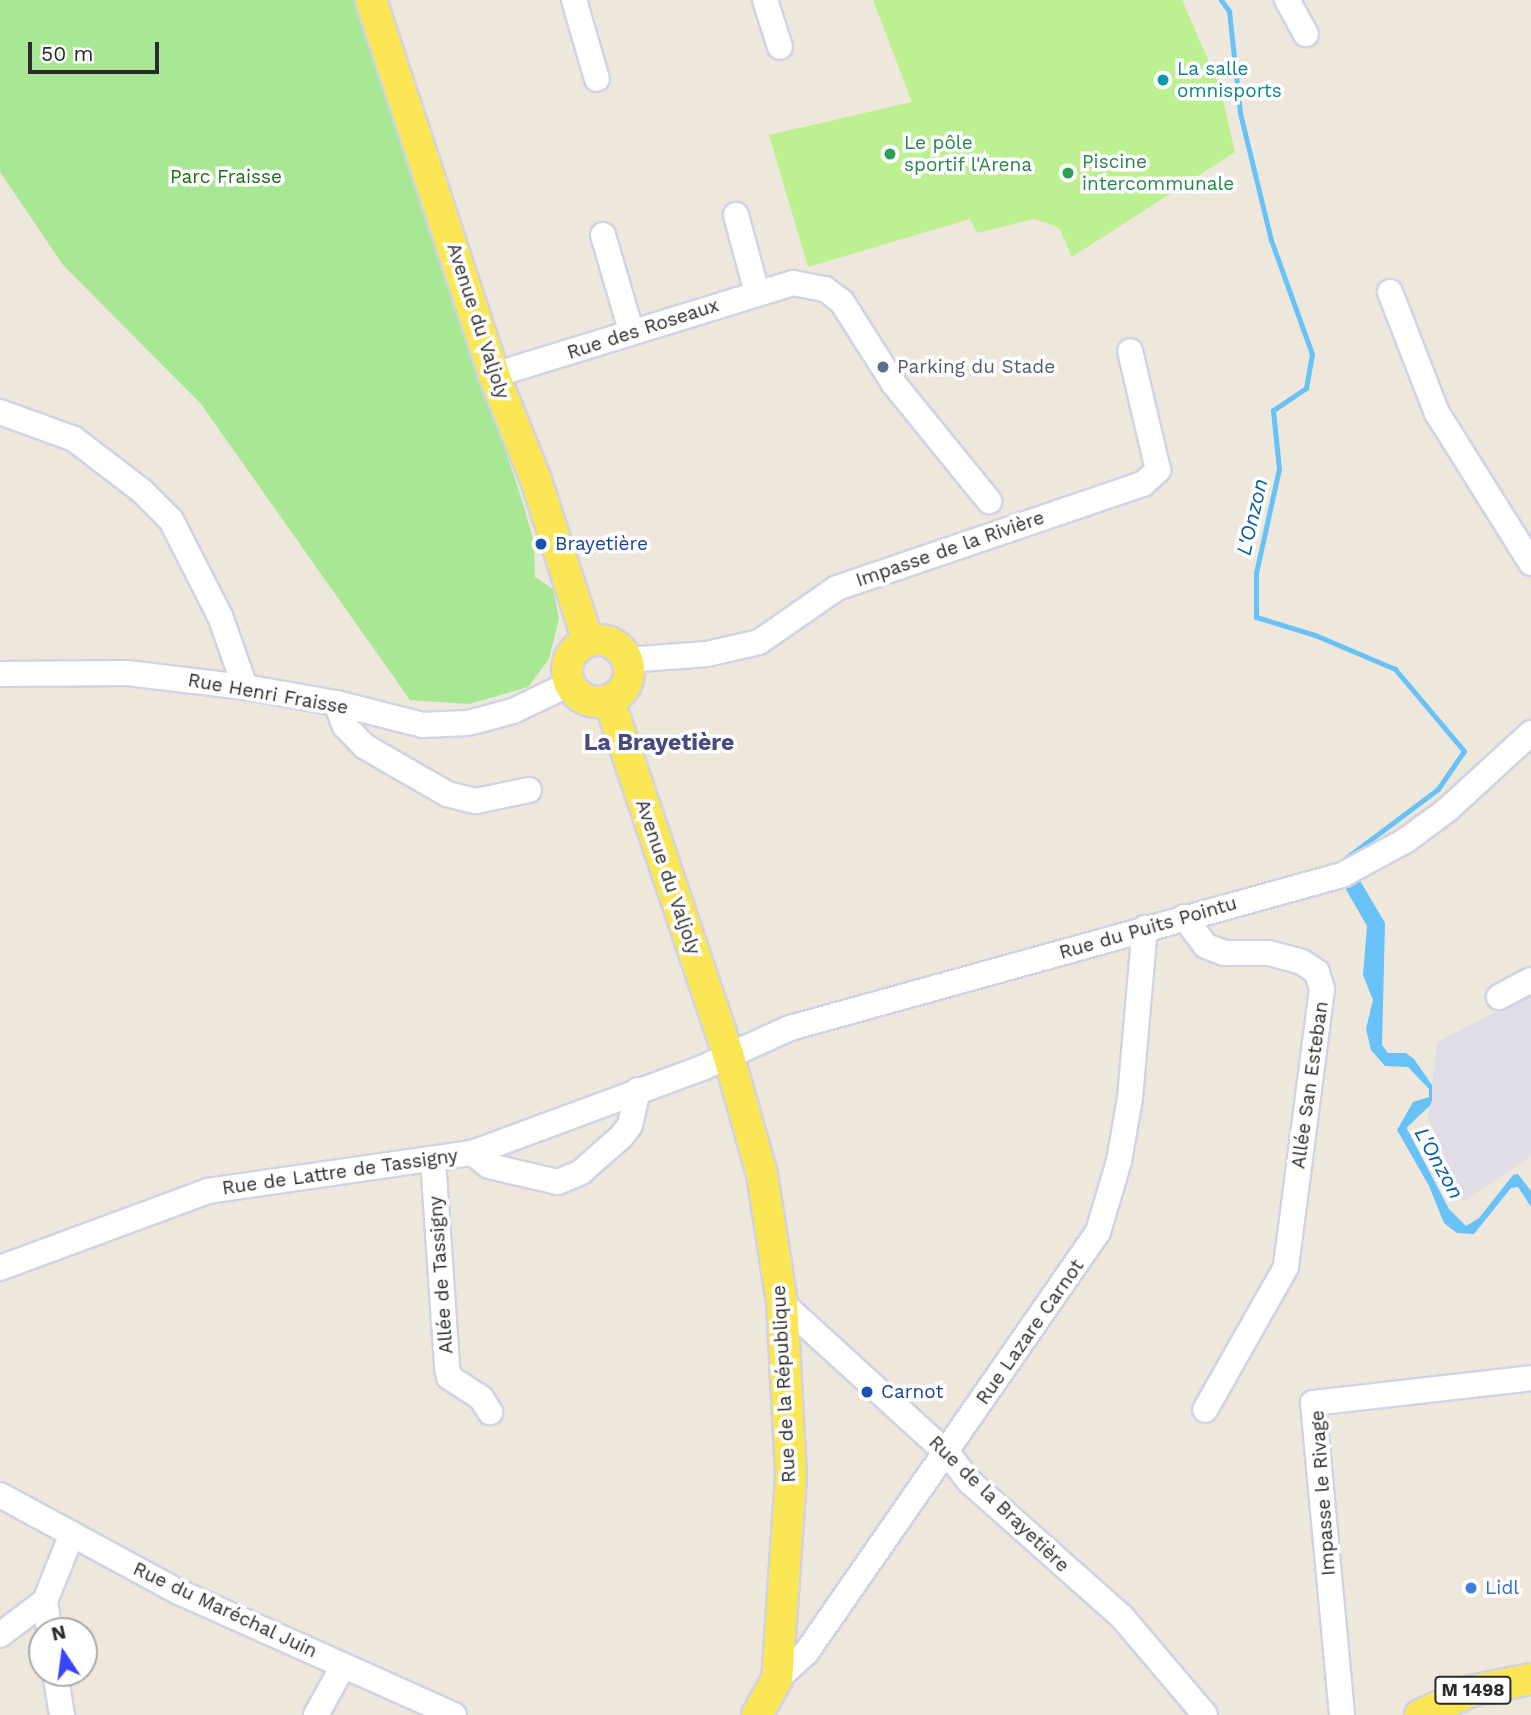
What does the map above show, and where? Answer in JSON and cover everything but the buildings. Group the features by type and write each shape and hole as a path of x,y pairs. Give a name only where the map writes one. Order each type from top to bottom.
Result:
{"main road":[{"name":"Avenue du Valjoly","path":"371,0 494,375 536,480 588,641"},
{"path":"588,641 608,642 627,660 628,680 609,700 590,701 569,684 568,662 588,641"},
{"name":"Avenue du Valjoly","path":"609,700 728,1054"},
{"name":"Rue de la République","path":"728,1054 762,1174 782,1303 791,1476 777,1679 757,1715"},
{"name":"M 1498","path":"1420,1715 1471,1691 1531,1679"}],"street":[{"path":"574,0 597,79"},
{"path":"765,0 780,47"},
{"path":"1287,0 1306,34"},
{"path":"736,215 757,293"},
{"path":"603,235 631,331"},
{"name":"Rue des Roseaux","path":"494,375 793,283 825,289 842,302 894,384 989,501"},
{"path":"1390,292 1437,413 1531,563"},
{"name":"Impasse de la Rivière","path":"627,660 706,654 759,642 837,588 1143,484 1158,470 1130,351"},
{"path":"0,412 74,439 142,491 171,520 220,616 245,687"},
{"name":"Rue Henri Fraisse","path":"0,674 127,673 245,687 336,703 422,725 468,723 513,711 569,684"},
{"path":"336,703 345,726 364,746 447,794 475,801 529,790"},
{"name":"Rue du Puits Pointu","path":"728,1054 790,1028 1342,875 1405,841 1447,810 1531,733"},
{"name":"Allée San Esteban","path":"1184,917 1206,946 1224,953 1269,953 1302,962 1317,972 1322,989 1286,1267 1205,1410"},
{"name":"Rue Lazare Carnot","path":"777,1679 806,1653 947,1454 1098,1232 1119,1161 1128,1110 1145,928"},
{"path":"1499,997 1531,980"},
{"name":"Rue de Lattre de Tassigny","path":"0,1268 208,1191 472,1153 728,1054"},
{"name":"Rue de Lattre de Tassigny","path":"472,1153 489,1166 558,1182 581,1172 621,1138 630,1125 638,1090"},
{"name":"Allée de Tassigny","path":"433,1160 449,1377 481,1398 490,1412"},
{"name":"Rue de la Brayetière","path":"782,1303 947,1454 970,1482 1122,1617 1205,1715"},
{"name":"Impasse le Rivage","path":"1342,1715 1313,1403 1531,1378"},
{"name":"Rue du Maréchal Juin","path":"0,1495 179,1592 454,1715"},
{"path":"47,1617 45,1601 72,1534"},
{"path":"0,1635 45,1601"},
{"path":"316,1715 343,1666"},
{"path":"57,1687 62,1715"}],"shaded area":[{"path":"1531,994 1531,1156 1463,1202 1428,1118 1437,1042"}],"green space":[{"name":"Parc Fraisse","path":"0,0 354,0 522,500 534,542 535,577 553,589 559,619 549,659 528,687 469,704 410,700 201,404 63,265 0,172"},
{"path":"873,0 1182,0 1220,87 1235,152 1072,257 1059,228 1035,219 977,233 970,219 808,267 769,135 912,102"}],"water":[{"path":"1359,879 1385,923 1382,1045 1388,1053 1406,1053 1414,1059 1432,1085 1432,1101 1406,1127 1449,1209 1466,1226 1479,1218 1513,1175 1518,1174 1531,1191 1531,1207 1518,1187 1511,1188 1474,1234 1457,1233 1444,1223 1429,1186 1397,1130 1413,1102 1429,1097 1429,1089 1408,1067 1385,1066 1371,1050 1366,1029 1373,1000 1363,975 1367,926 1344,886"}],"waterway":[{"name":"L'Onzon","path":"1221,0 1229,11 1240,113 1271,240 1312,354 1306,388 1273,410 1279,469 1256,573 1256,617 1315,635 1395,669 1464,751 1438,789 1346,858"},
{"name":"L'Onzon","path":"1405,1125 1428,1103"}],"place":[{"name":"La salle omnisports","path":"1163,80"},
{"name":"Le pôle sportif l'Arena","path":"890,154"},
{"name":"Piscine intercommunale","path":"1068,173"},
{"name":"Parking du Stade","path":"883,367"},
{"name":"Brayetière","path":"541,544"},
{"name":"Carnot","path":"867,1392"},
{"name":"Lidl","path":"1471,1588"}],"district":[{"name":"La Brayetière","path":"659,743"}]}
